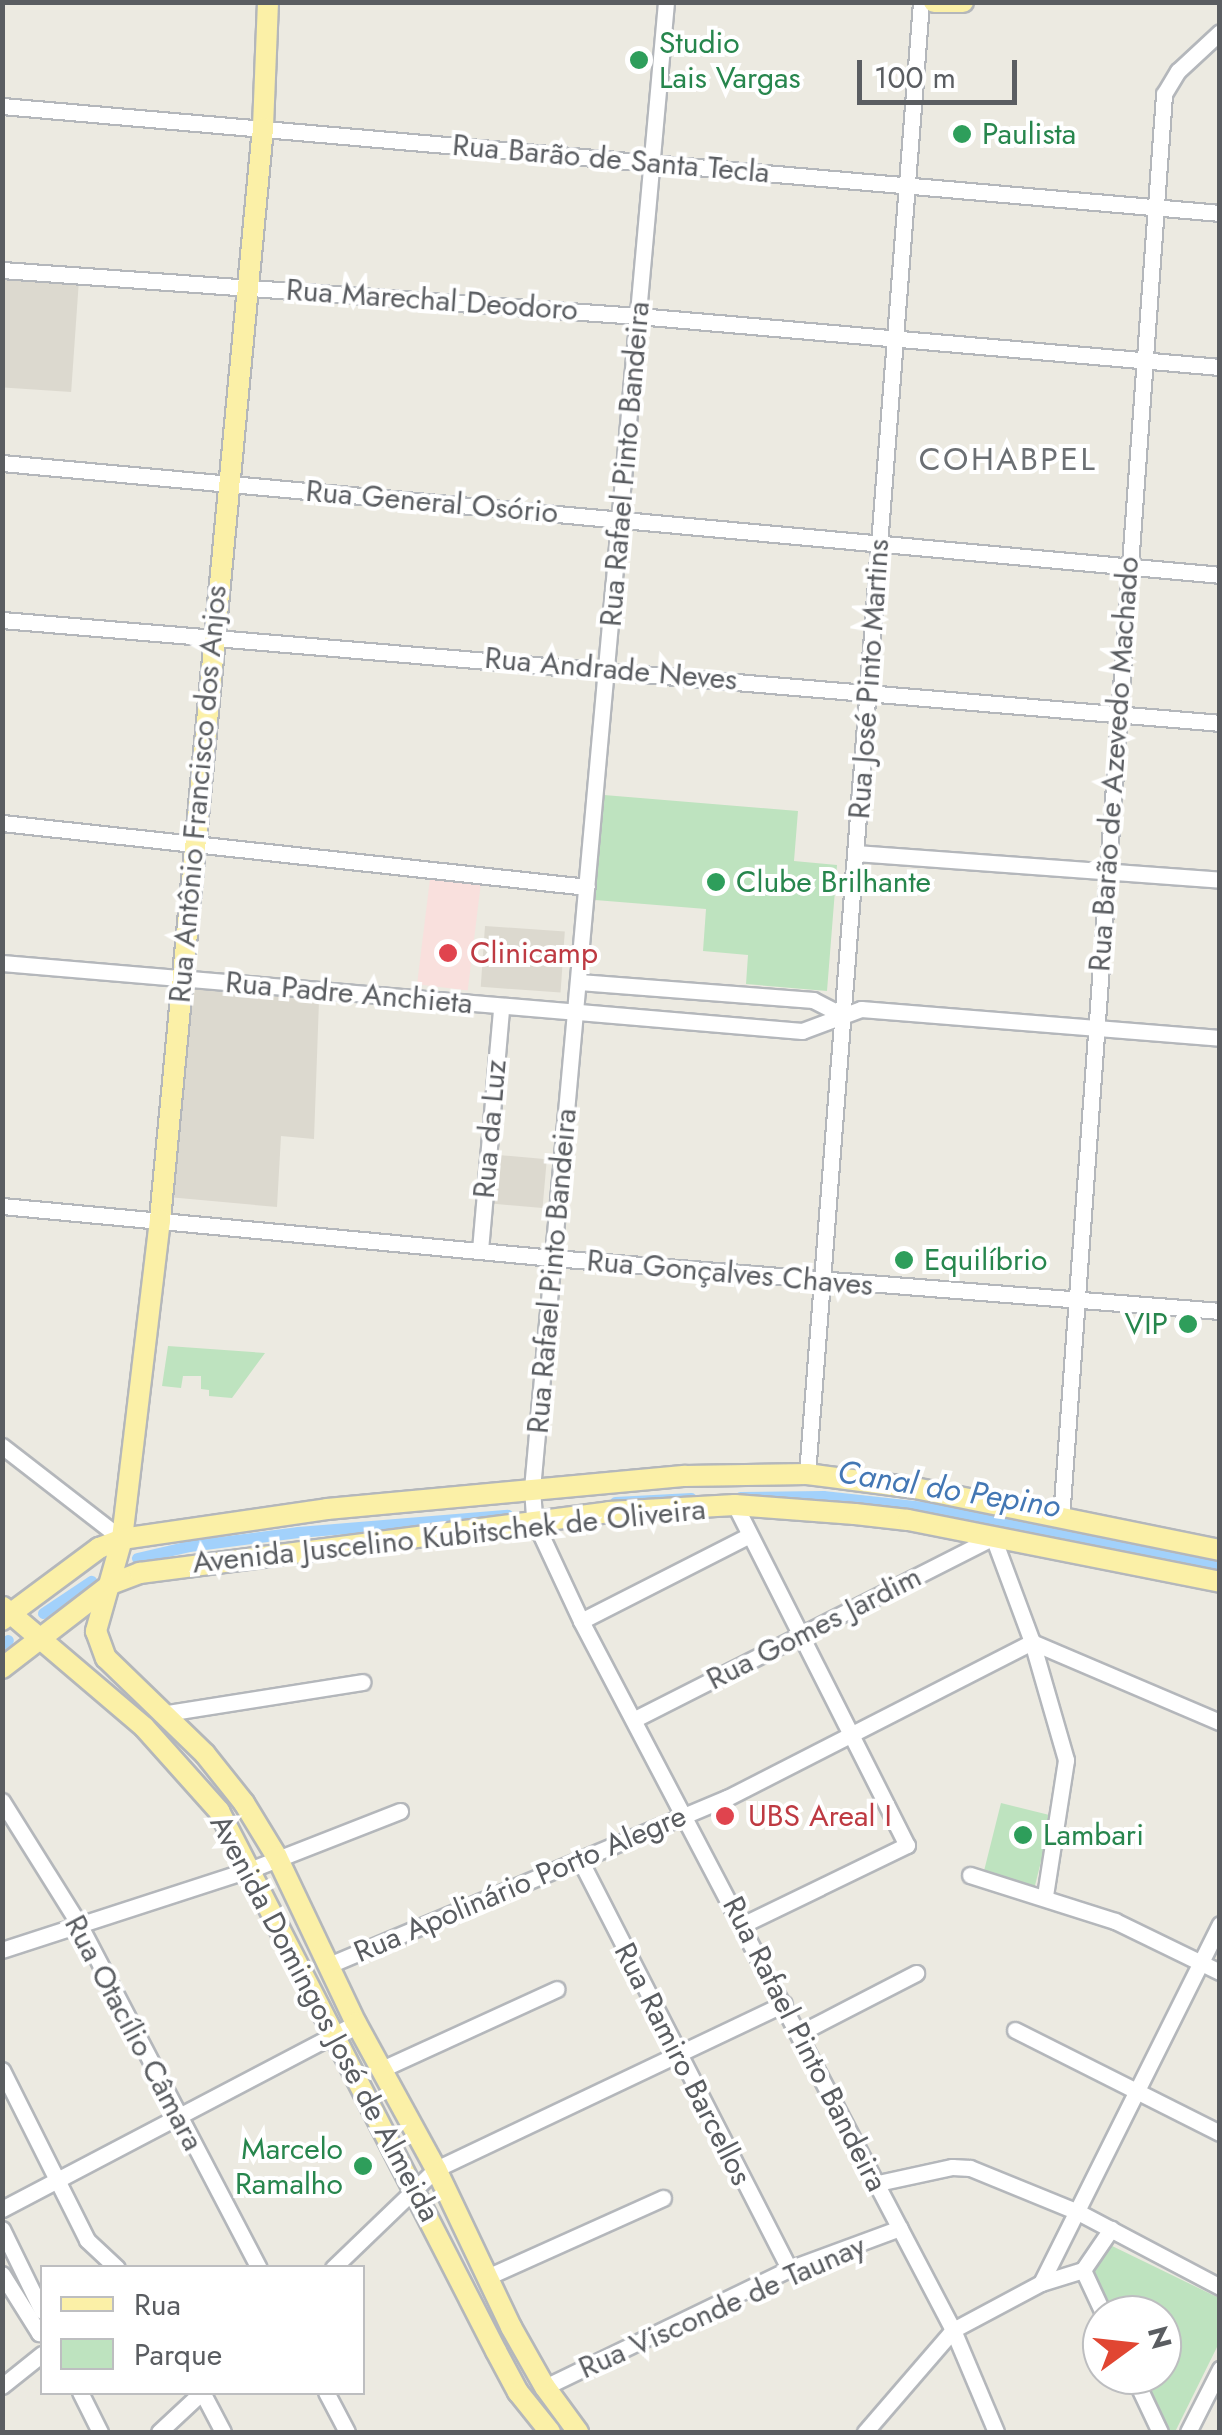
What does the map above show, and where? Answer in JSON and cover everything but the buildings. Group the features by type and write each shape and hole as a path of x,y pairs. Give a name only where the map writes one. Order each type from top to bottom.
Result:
{"main road":[{"name":"Rua Antônio Francisco dos Anjos","path":"111,1584 122,1539 160,1220 263,128 268,2"},
{"path":"933,5 963,2"},
{"name":"Avenida Juscelino Kubitschek de Oliveira","path":"5,1613 99,1548 122,1539 327,1508 685,1476 808,1474 911,1504 994,1537 1220,1582"},
{"name":"Avenida Juscelino Kubitschek de Oliveira","path":"2,1668 111,1584 161,1568 534,1520 735,1504 911,1504 1061,1518 1220,1550"},
{"name":"Avenida Domingos José de Almeida","path":"111,1584 98,1621 99,1645 106,1658 224,1777 276,1857 356,2023 436,2169 487,2277 546,2387 578,2432"},
{"name":"Avenida Domingos José de Almeida","path":"5,1613 42,1639 144,1727 194,1778 252,1869 496,2351 550,2432"}],"street":[{"name":"Rua Rafael Pinto Bandeira","path":"666,2 532,1488 534,1520 581,1621 744,1924 953,2330 996,2432"},
{"name":"Rua José Pinto Martins","path":"808,1474 823,1281 835,1019 856,853 907,184 933,5"},
{"name":"Rua Barão de Azevedo Machado","path":"1061,1518 1164,94 1178,70 1220,32"},
{"name":"Rua Barão de Santa Tecla","path":"2,106 1220,214"},
{"name":"Rua Marechal Deodoro","path":"2,270 638,316 1220,367"},
{"name":"Rua General Osório","path":"2,463 1220,575"},
{"name":"Rua Andrade Neves","path":"2,620 608,668 1220,723"},
{"path":"2,823 587,887"},
{"path":"856,853 1220,880"},
{"name":"Rua Padre Anchieta","path":"2,964 811,1031"},
{"path":"579,982 813,1000 835,1019"},
{"path":"811,1031 820,1019 813,1000"},
{"name":"Rua da Luz","path":"480,1250 501,1008"},
{"path":"811,1031 861,1009 1220,1038"},
{"name":"Rua Gonçalves Chaves","path":"2,1206 553,1258 1076,1303 1220,1311"},
{"path":"2,1446 122,1539"},
{"path":"735,1504 797,1636 907,1845 744,1924"},
{"path":"581,1621 748,1536"},
{"path":"994,1537 1032,1642 1066,1760 1046,1896"},
{"name":"Rua Gomes Jardim","path":"634,1719 994,1537"},
{"path":"1032,1642 1220,1722"},
{"name":"Rua Apolinário Porto Alegre","path":"330,1965 683,1813 727,1798 1032,1642"},
{"path":"161,1714 362,1682"},
{"name":"Rua Otacílio Câmara","path":"2,1801 79,1924 257,2265"},
{"path":"2,1950 252,1869 400,1811"},
{"name":"Rua Ramiro Barcellos","path":"579,1858 789,2269"},
{"path":"970,1875 1115,1921 1220,1972"},
{"path":"1042,2283 1134,2090 1220,1924"},
{"path":"798,2034 916,1973"},
{"path":"382,2069 557,1988"},
{"path":"336,2265 436,2169 784,2004"},
{"path":"2,2209 356,2023"},
{"path":"1016,2030 1220,2133"},
{"path":"2,2070 87,2240 114,2265"},
{"path":"878,2183 952,2167 970,2168 1078,2212 1220,2287"},
{"path":"487,2277 663,2198"},
{"name":"Rua Visconde de Taunay","path":"546,2387 789,2269 900,2228"},
{"path":"2,2229 6,2247 40,2307"},
{"path":"866,2432 953,2330 1042,2283 1083,2270 1111,2229"},
{"path":"1083,2270 1095,2295"},
{"path":"2,2274 40,2332"},
{"path":"2,2386 40,2356"},
{"path":"1188,2432 1220,2369"},
{"path":"82,2395 100,2432"},
{"path":"159,2432 199,2395"},
{"path":"204,2395 223,2432"},
{"path":"328,2395 347,2432"},
{"path":"1142,2395 1160,2432"}],"shaded area":[{"path":"2,277 79,282 71,392 2,387"},
{"name":"Clinicamp","path":"430,879 481,885 468,990 417,984"},
{"path":"485,926 565,932 561,992 481,987"},
{"path":"188,986 319,1001 314,1139 281,1136 277,1207 168,1197"},
{"path":"498,1155 547,1159 543,1208 494,1204"}],"green space":[{"name":"Clube Brilhante","path":"604,795 798,811 794,861 837,865 827,991 746,984 748,955 703,951 706,909 595,900"},
{"path":"168,1346 265,1353 232,1398 209,1396 209,1390 201,1389 201,1376 183,1376 181,1388 162,1386"},
{"name":"Lambari","path":"1001,1803 1052,1816 1035,1888 983,1875"},
{"path":"1106,2243 1219,2298 1219,2343 1175,2432 1167,2432 1149,2395 1182,2395 1182,2295 1103,2295 1092,2264"}],"waterway":[{"name":"Canal do Pepino","path":"740,1497 823,1496 923,1507 1220,1565"},
{"name":"Canal do Pepino","path":"615,1502 691,1498"},
{"name":"Canal do Pepino","path":"137,1558 189,1546 298,1532 507,1515"},
{"name":"Canal do Pepino","path":"43,1613 91,1581"},
{"name":"Canal do Pepino","path":"2,1644 8,1640"}],"place":[{"name":"Studio Lais Vargas","path":"639,60"},
{"name":"Paulista","path":"962,134"},
{"name":"Clube Brilhante","path":"716,882"},
{"name":"Clinicamp","path":"448,953"},
{"name":"Equilíbrio","path":"904,1260"},
{"name":"VIP","path":"1188,1324"},
{"name":"UBS Areal I","path":"725,1816"},
{"name":"Lambari","path":"1023,1835"},
{"name":"Marcelo Ramalho","path":"363,2166"}],"district":[{"name":"COHABPEL","path":"1008,459"}]}
